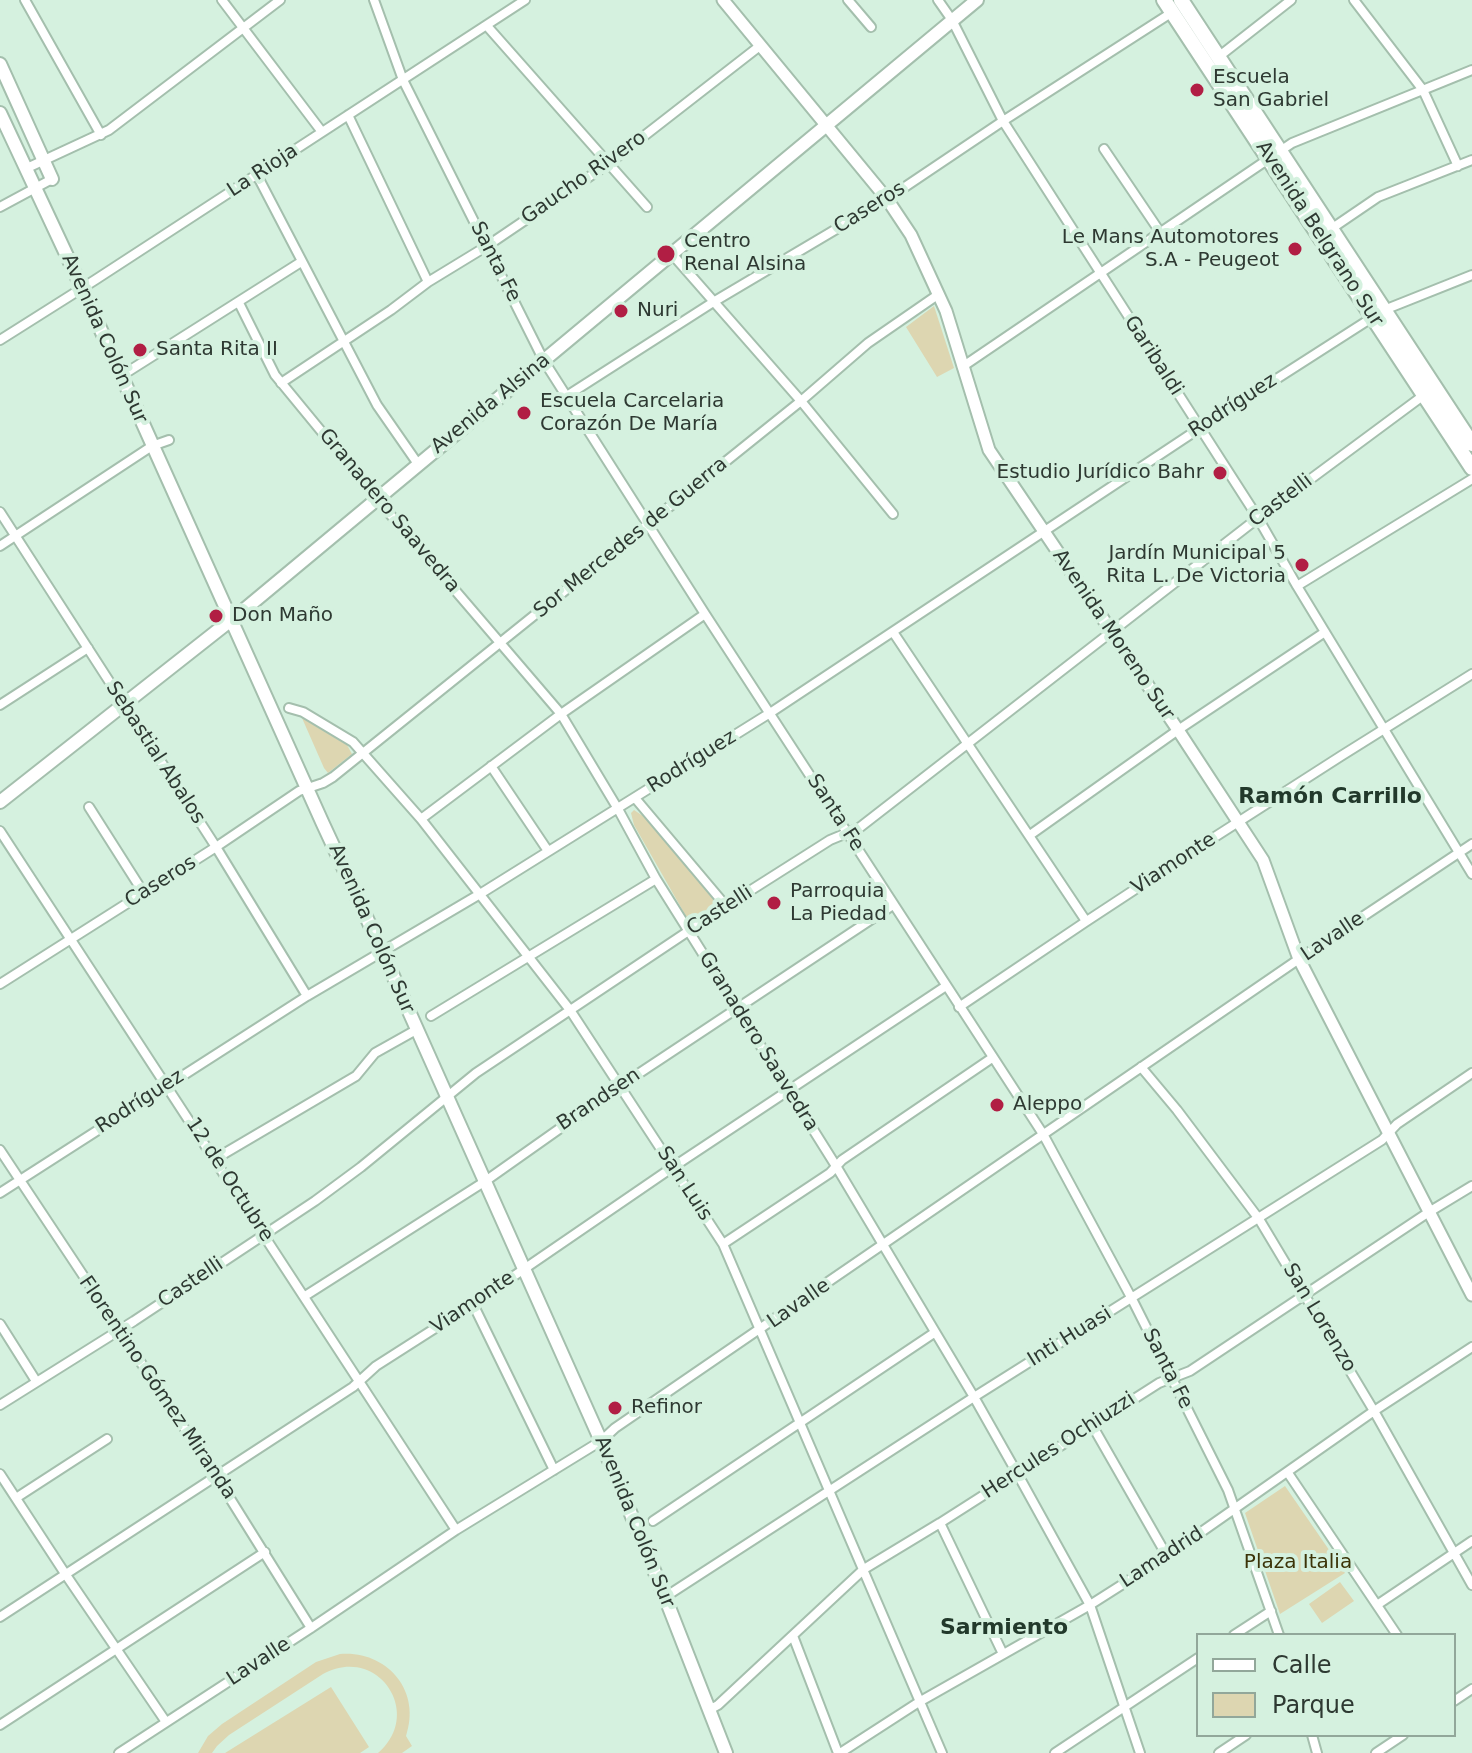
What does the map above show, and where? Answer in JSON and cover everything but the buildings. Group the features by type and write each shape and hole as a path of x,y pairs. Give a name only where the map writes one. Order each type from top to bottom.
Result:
{"highway":[{"name":"Avenida Belgrano Sur","path":"1181,0 1212,62"},
{"name":"Avenida Belgrano Sur","path":"1168,6 1212,62 1379,313 1472,444"},
{"name":"Avenida Belgrano Sur","path":"1275,156 1331,229 1424,395 1472,468"}],"main road":[{"name":"Avenida Alsina","path":"0,802 231,619 977,0"},
{"path":"0,64 52,179"},
{"name":"Avenida Colón Sur","path":"0,113 82,288 601,1441 726,1753"}],"street":[{"path":"25,0 101,135"},
{"path":"222,0 322,132"},
{"path":"25,169 101,135 280,0"},
{"name":"Santa Fe","path":"374,0 403,80 565,397 1043,1134 1132,1299 1236,1509 1278,1633"},
{"name":"La Rioja","path":"0,340 525,0"},
{"name":"Avenida Moreno Sur","path":"723,0 887,199 911,235 939,294 989,450 1178,730 1268,870 1299,959 1472,1295"},
{"path":"848,0 871,27"},
{"name":"Garibaldi","path":"938,0 952,20 1003,121 1258,518 1472,874"},
{"path":"1212,62 1291,0"},
{"path":"1354,0 1423,90 1458,166"},
{"name":"Caseros","path":"565,397 715,301 887,199 1168,6"},
{"path":"487,26 647,207"},
{"name":"Gaucho Rivero","path":"281,383 608,164 761,45"},
{"path":"962,367 1292,143 1472,70"},
{"path":"348,115 428,282"},
{"path":"1104,149 1160,232"},
{"path":"1331,229 1378,197 1472,160"},
{"path":"257,175 377,405 418,464"},
{"path":"0,207 52,179"},
{"path":"672,254 801,401 893,514"},
{"path":"121,376 301,262"},
{"name":"Rodríguez","path":"0,1193 307,996 480,894 770,713 1379,313 1472,275"},
{"name":"Sor Mercedes de Guerra","path":"323,783 648,525 868,343 939,294"},
{"name":"Granadero Saavedra","path":"239,303 281,383 561,714 656,879 836,1166 1017,1473 1090,1605 1140,1753"},
{"name":"Castelli","path":"0,1405 315,1201 476,1073 726,906 830,840 859,828 1258,518 1424,395"},
{"path":"0,546 152,446 169,440"},
{"path":"1297,586 1472,479"},
{"name":"Sebastial Abalos","path":"0,512 216,847 307,996"},
{"path":"421,819 561,714 705,614"},
{"path":"893,632 1086,921"},
{"path":"1030,835 1178,730 1325,632"},
{"path":"0,705 88,648"},
{"name":"Viamonte","path":"959,1007 1086,921 1472,674"},
{"name":"San Luis","path":"289,708 303,712 347,737 421,819 570,1010 723,1244 942,1753"},
{"path":"491,766 548,851"},
{"name":"Caseros","path":"0,984 299,791 323,783"},
{"path":"635,798 726,906"},
{"path":"89,807 143,892"},
{"name":"12 de Octubre","path":"0,831 456,1530"},
{"name":"Lavalle","path":"119,1753 456,1530 601,1441 615,1428 1043,1134 1472,844"},
{"path":"431,1016 656,879"},
{"name":"Brandsen","path":"305,1296 484,1182 620,1086 893,905"},
{"name":"Viamonte","path":"0,1617 353,1387 376,1366 946,986"},
{"path":"215,1159 356,1076 375,1053 416,1030"},
{"path":"723,1244 830,1173 842,1160 992,1058"},
{"name":"San Lorenzo","path":"1141,1067 1259,1219 1374,1411 1472,1585"},
{"name":"Inti Huasi","path":"665,1597 974,1397 1382,1140 1397,1124 1472,1073"},
{"name":"Florentino Gómez Miranda","path":"0,1150 216,1476 311,1628"},
{"name":"Hercules Ochiuzzi","path":"709,1710 864,1569 1159,1383 1190,1371 1472,1186"},
{"path":"473,1304 554,1470"},
{"path":"0,1324 36,1381"},
{"path":"653,1521 934,1333"},
{"name":"Lamadrid","path":"839,1753 919,1702 1090,1605 1167,1556 1374,1411 1472,1347"},
{"path":"1092,1425 1167,1556"},
{"path":"16,1498 107,1439"},
{"path":"1288,1473 1396,1633"},
{"path":"0,1474 166,1722"},
{"path":"940,1523 1003,1654"},
{"path":"1377,1605 1472,1541"},
{"path":"0,1725 265,1552"},
{"path":"1237,1633 1271,1611"},
{"path":"793,1636 839,1753"},
{"path":"1055,1753 1196,1659"},
{"path":"1219,1753 1243,1737"},
{"path":"1378,1752 1400,1737"}],"green space":[{"path":"934,306 954,368 937,377 906,327"},
{"path":"302,718 347,745 352,754 328,773"},
{"path":"634,810 646,818 718,905 691,925 634,825 631,813"},
{"name":"Plaza Italia","path":"1285,1486 1345,1573 1280,1614 1245,1513"},
{"path":"1340,1582 1354,1601 1322,1623 1309,1604"},
{"path":"340,1654 357,1654 372,1659 396,1676 409,1703 410,1719 406,1736 412,1746 402,1753 378,1753 391,1737 397,1720 395,1703 388,1687 377,1675 361,1668 343,1667 323,1674 229,1735 212,1753 198,1753 208,1736 222,1724 316,1662"},
{"path":"331,1687 369,1747 360,1753 225,1753"}],"place":[{"name":"Escuela San Gabriel","path":"1197,90"},
{"name":"Le Mans Automotores S.A - Peugeot","path":"1295,249"},
{"name":"Centro Renal Alsina","path":"666,254"},
{"name":"Nuri","path":"621,311"},
{"name":"Santa Rita II","path":"140,350"},
{"name":"Escuela Carcelaria Corazón De María","path":"524,413"},
{"name":"Estudio Jurídico Bahr","path":"1220,473"},
{"name":"Jardín Municipal 5 Rita L. De Victoria","path":"1302,565"},
{"name":"Don Maño","path":"216,616"},
{"name":"Parroquia La Piedad","path":"774,903"},
{"name":"Aleppo","path":"997,1105"},
{"name":"Refinor","path":"615,1408"}],"district":[{"name":"Ramón Carrillo","path":"1330,797"},
{"name":"Sarmiento","path":"1004,1628"}]}
